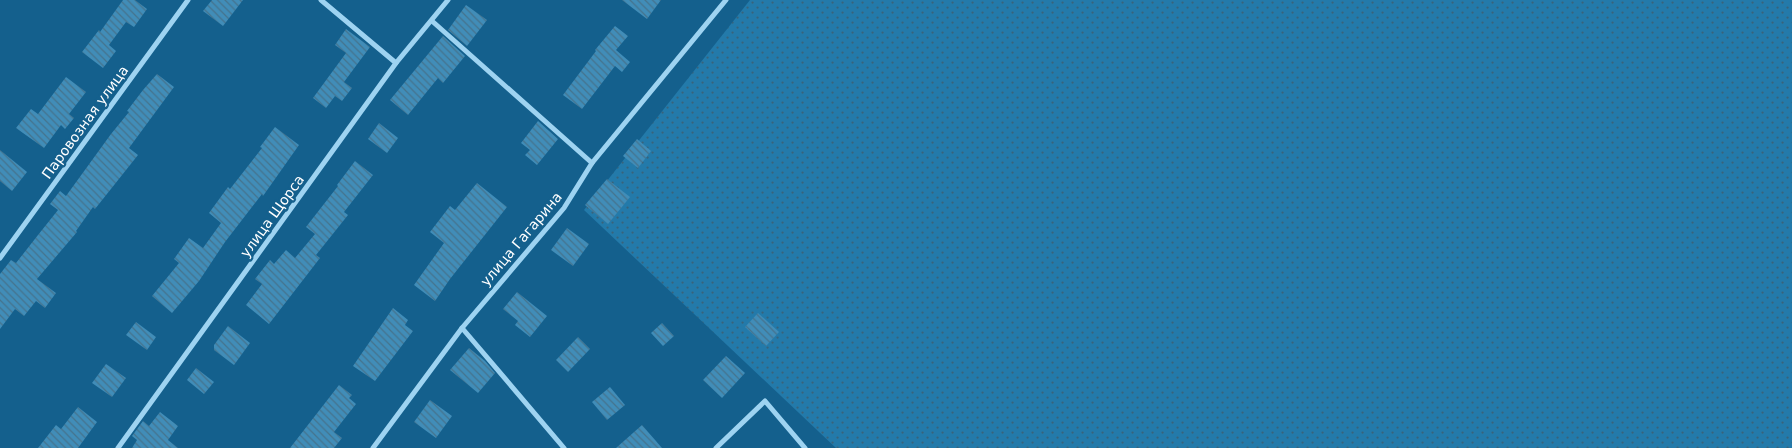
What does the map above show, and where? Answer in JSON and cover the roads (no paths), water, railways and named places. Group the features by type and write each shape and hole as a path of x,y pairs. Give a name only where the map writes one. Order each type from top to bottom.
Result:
{"street":[{"name":"Паровозная улица","path":"0,258 188,0"},
{"path":"322,0 396,63"},
{"name":"улица Щорса","path":"118,448 396,63 448,0"},
{"name":"улица Гагарина","path":"373,448 462,328 564,208 592,163 726,0"},
{"path":"432,21 592,163"},
{"path":"462,328 564,448"},
{"path":"716,448 765,402 805,448"}]}
